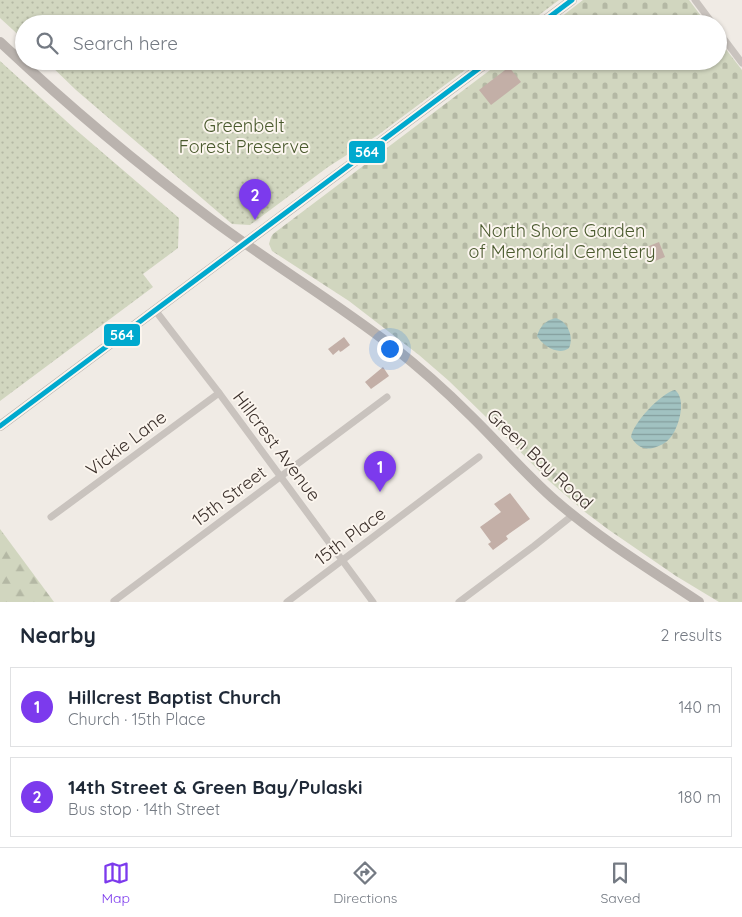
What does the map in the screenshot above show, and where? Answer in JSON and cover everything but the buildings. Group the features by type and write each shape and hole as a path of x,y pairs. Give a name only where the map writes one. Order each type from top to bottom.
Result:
{"main road":[{"path":"552,15 572,0"},
{"name":"Green Bay Road","path":"0,42 15,56"},
{"name":"Green Bay Road","path":"30,70 56,94 163,183 244,243 392,346 455,401 534,481 573,516 623,552 699,602"},
{"path":"0,426 477,70"}],"street":[{"path":"695,0 706,15"},
{"path":"727,43 742,64"},
{"name":"Hillcrest Avenue","path":"154,310 219,393 373,602"},
{"name":"Vickie Lane","path":"52,517 219,393"},
{"name":"15th Street","path":"114,601 387,397"},
{"name":"15th Place","path":"287,602 479,457"},
{"path":"460,602 573,516"}],"green space":[{"path":"0,0 559,0 539,15 15,15 15,32 0,18"},
{"path":"583,0 689,0 700,15 564,15"},
{"name":"North Shore Garden of Memorial Cemetery","path":"727,51 742,70 742,602 719,602 676,576 585,512 548,480 449,381 419,355 349,301 272,251 269,244 273,234 490,70 727,70"},
{"name":"Greenbelt Forest Preserve","path":"0,61 75,129 179,218 178,248 143,274 153,287 0,401"},
{"name":"Greenbelt Forest Preserve","path":"55,70 465,70 378,135 328,167 250,225 232,224"},
{"path":"0,529 54,602 0,602"}],"water":[{"path":"556,318 567,326 571,339 569,348 561,351 552,349 537,336 544,324"},
{"path":"675,390 679,394 681,407 679,421 670,438 663,444 653,448 640,447 631,437 637,424 655,402"}],"transit line":[{"name":"564","path":"552,15 572,0"},
{"name":"564","path":"0,426 477,70"}],"place":[{"name":"14th Street & Green Bay/Pulaski","path":"255,220"},
{"name":"Hillcrest Baptist Church","path":"380,492"}]}
